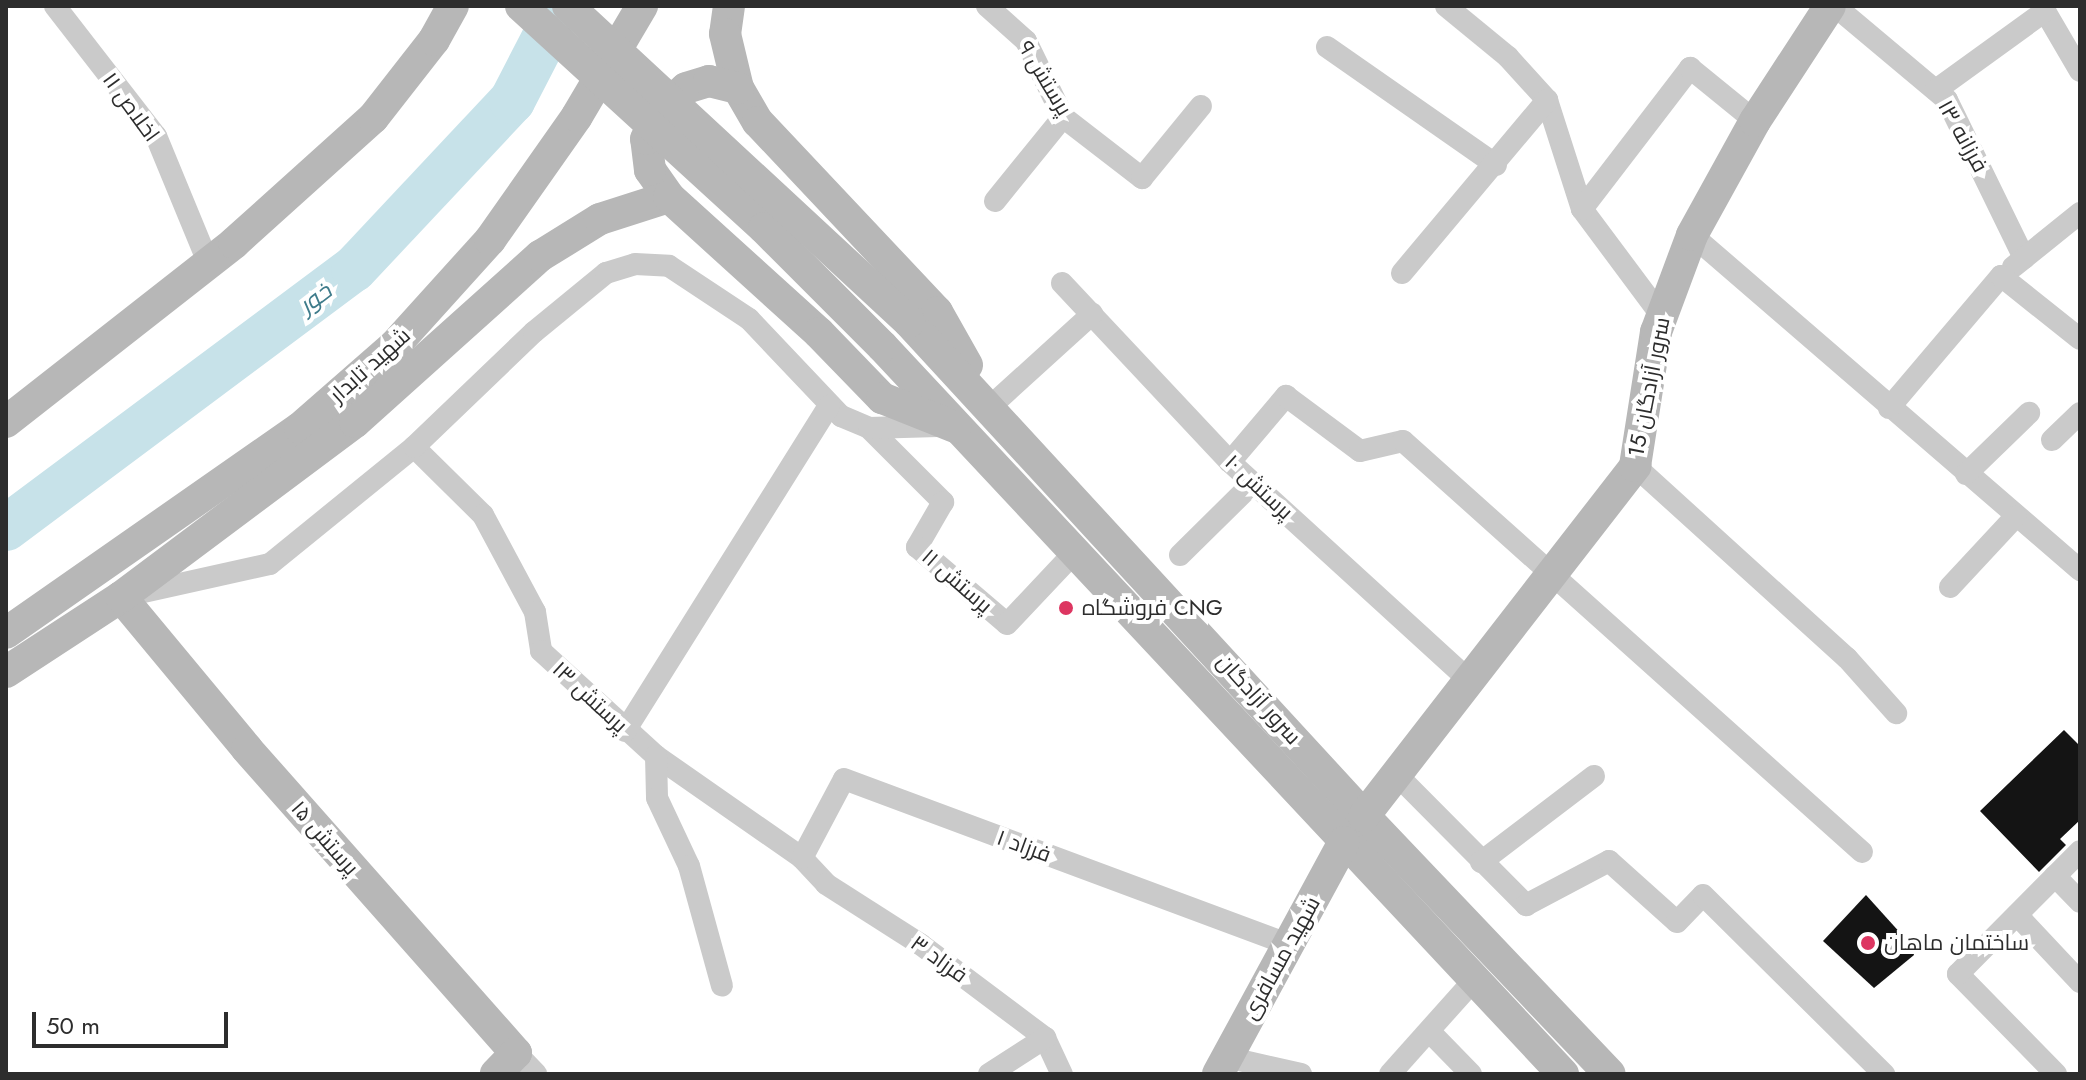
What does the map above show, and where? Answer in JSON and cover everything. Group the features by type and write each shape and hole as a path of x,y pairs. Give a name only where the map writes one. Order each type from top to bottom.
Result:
{"main road":[{"path":"434,40 436,6"},
{"path":"6,422 208,262 373,118 434,40 453,6"},
{"name":"سرور آزادگان","path":"521,6 764,228 882,346 1072,555 1563,1074"},
{"name":"سرور آزادگان","path":"568,6 909,322 991,406 1364,816 1610,1074"},
{"name":"شهید تابدار","path":"6,633 300,428 395,345 490,240 577,116 642,6"},
{"path":"729,6 725,34 738,88 758,122 937,312 991,406"},
{"name":"سرور آزادگان 15","path":"1364,816 1548,574 1635,466 1661,315 1692,235 1755,121 1832,6"},
{"path":"738,88 709,81 686,88 659,111 646,139 650,170 669,197 819,333 882,398 955,427"},
{"path":"6,672 121,597 355,422 540,256 600,219 669,197"},
{"name":"پرستش ۱۵","path":"121,597 516,1067"},
{"name":"شهید مسافری","path":"1222,1065 1344,842"}],"street":[{"name":"اخلاص ۱۱","path":"55,6 156,136 208,262"},
{"name":"پرستش ۹","path":"987,6 1026,41 1063,117 1142,178 1201,106"},
{"path":"1446,6 1508,57 1547,100 1582,209 1661,315"},
{"name":"فرزانه ۱۳","path":"1832,6 1936,90 1954,110 2024,258"},
{"path":"1936,90 2043,9 2074,47 2080,71"},
{"path":"1327,47 1496,165"},
{"path":"1582,209 1690,68 1755,121"},
{"path":"1402,273 1496,165 1547,100"},
{"path":"995,201 1063,117"},
{"path":"1889,408 2001,276 2080,213"},
{"path":"1692,235 2080,570"},
{"path":"121,597 270,564 414,447 534,332 606,273 635,264 669,266 749,319 829,406 869,428 955,427"},
{"path":"2001,276 2080,339"},
{"name":"پرستش ۱۰","path":"1062,283 1230,462 1468,679"},
{"path":"991,406 1092,314"},
{"path":"1230,462 1286,396 1360,451 1403,441 1862,852"},
{"path":"625,731 829,406"},
{"path":"1966,474 2029,413"},
{"path":"2052,440 2080,413"},
{"name":"پرستش ۱۱","path":"869,428 943,502 917,547 1007,624 1072,555"},
{"name":"پرستش ۱۳","path":"414,447 483,515 535,612 541,651 625,731 656,756 802,858"},
{"path":"1635,466 1847,658 1896,713"},
{"path":"1180,555 1253,483"},
{"path":"1950,587 2015,517"},
{"path":"656,756 657,798 689,866 722,986"},
{"path":"1396,774 1526,905 1609,861 1677,922 1703,895 1884,1074"},
{"path":"1481,862 1594,776"},
{"name":"فرزاد ۱","path":"802,858 844,779 1288,944"},
{"path":"2056,1074 1958,974 2080,851"},
{"name":"فرزاد ۳","path":"802,858 826,884 920,944 1045,1038 1062,1074"},
{"path":"2055,876 2080,902"},
{"path":"2017,915 2080,982"},
{"path":"1390,1074 1474,980"},
{"path":"1429,1031 1471,1074"},
{"path":"989,1074 1045,1038"},
{"path":"1222,1065 1301,1074"}],"building":[{"path":"2064,730 2080,746 2080,820 2060,839 2066,845 2039,872 1980,811"},
{"name":"ساختمان ماهان","path":"1866,895 1912,946 1914,955 1874,988 1823,941"}],"waterway":[{"name":"خور","path":"6,528 354,269 512,101 561,6"}],"place":[{"name":"فروشگاه CNG","path":"1066,608"},
{"name":"ساختمان ماهان","path":"1868,943"}]}
